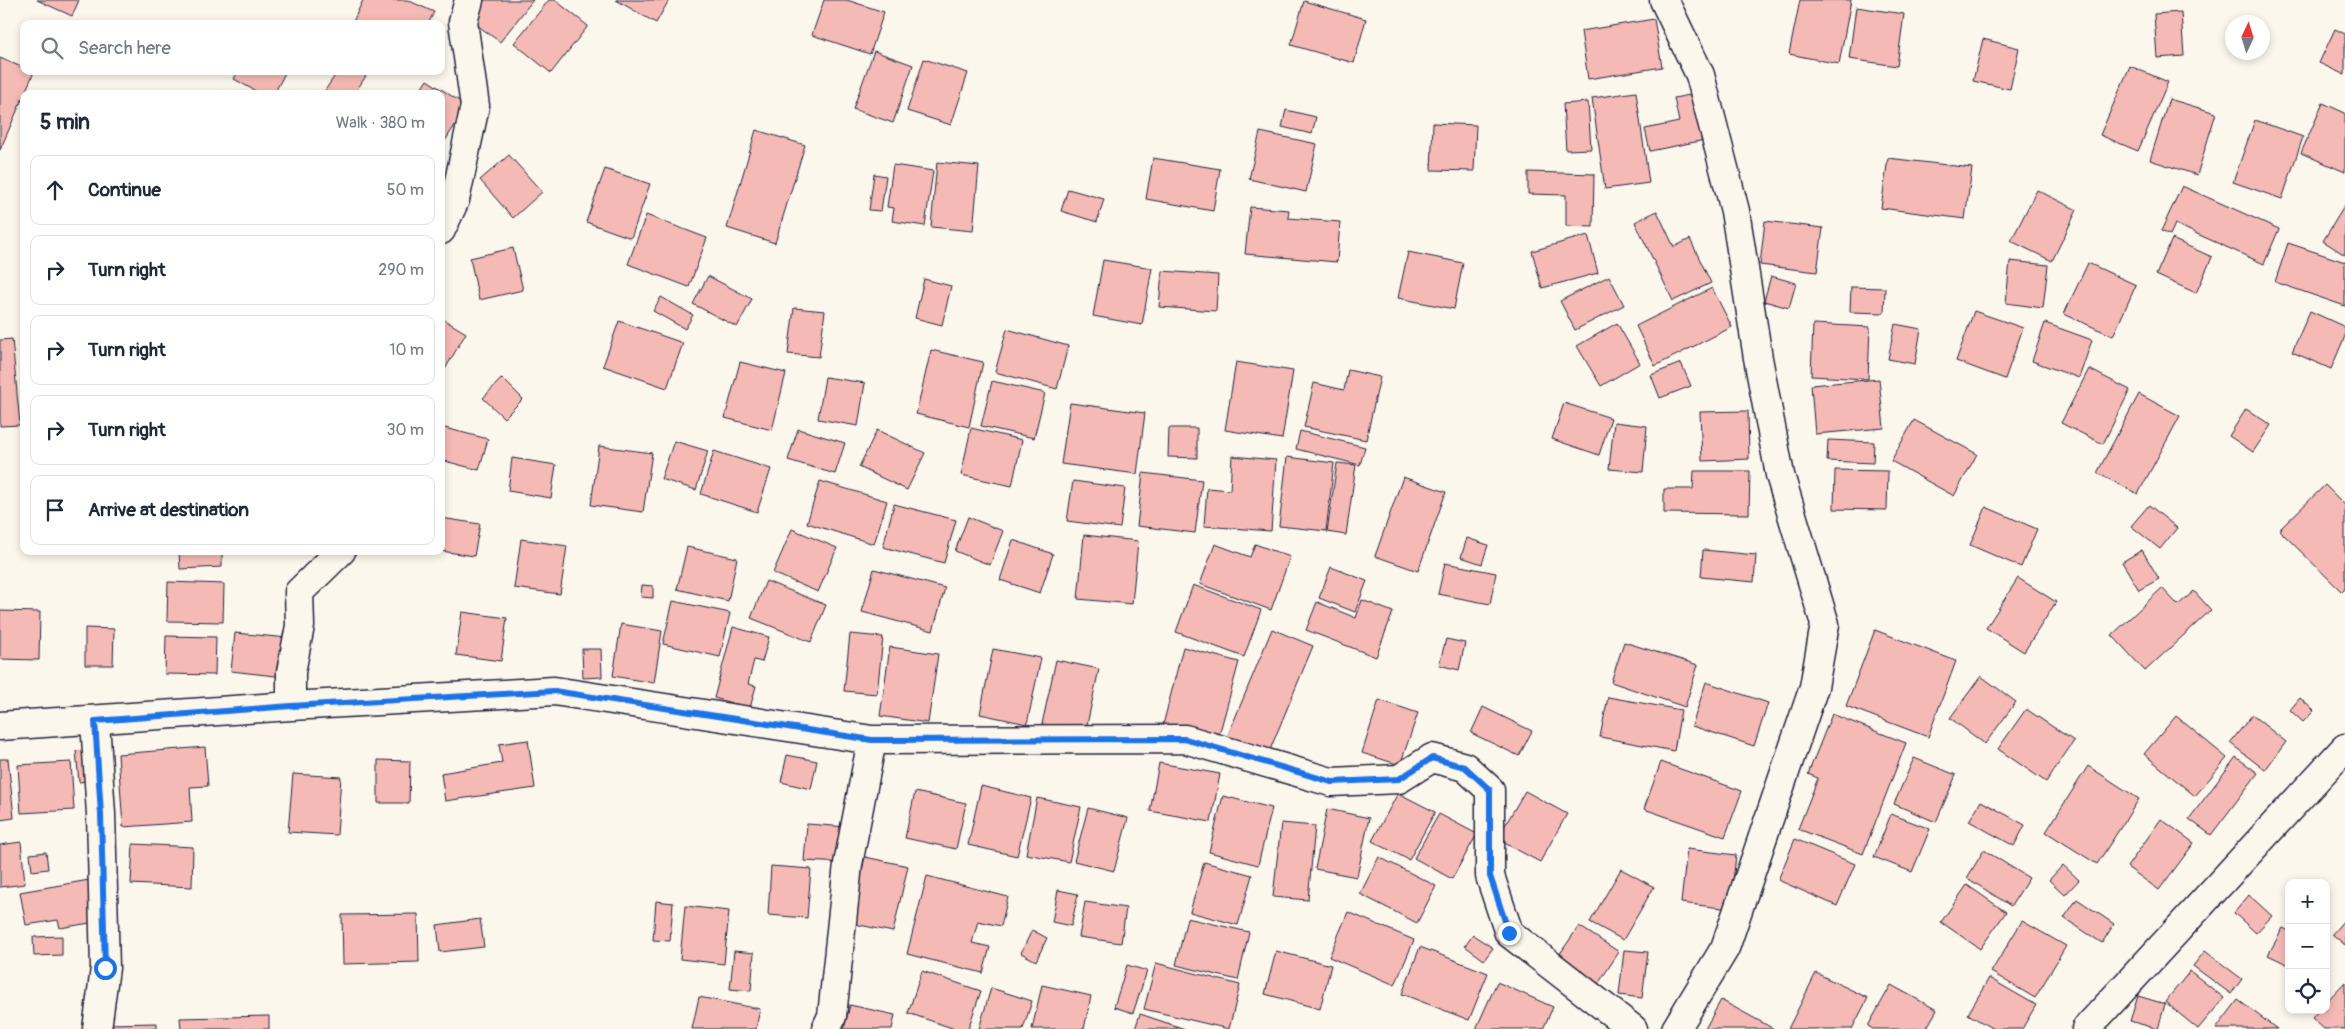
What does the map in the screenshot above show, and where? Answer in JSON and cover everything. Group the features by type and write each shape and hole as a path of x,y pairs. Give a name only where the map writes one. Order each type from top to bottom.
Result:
{"street":[{"path":"445,221 455,200 475,106 463,22 469,0"},
{"path":"1664,0 1700,75 1735,211 1758,358 1780,475 1824,624 1814,687 1725,948 1676,1029"},
{"path":"291,706 291,672 300,626 299,592 337,555"},
{"path":"0,726 95,721 291,706 554,691 872,740 1185,739 1332,782 1399,779 1432,758 1465,767 1490,790 1490,876 1509,933 1633,1029"},
{"path":"95,721 101,814 105,968 97,1029"},
{"path":"826,1029 832,1016 848,864 872,740"},
{"path":"2086,1029 2345,748"}],"building":[{"path":"37,0 79,0 72,16"},
{"path":"363,0 407,0 434,12 430,20 354,20"},
{"path":"479,0 533,0 500,42 466,17"},
{"path":"549,0 555,0 588,26 551,73 514,43"},
{"path":"616,0 669,0 656,23"},
{"path":"824,0 847,0 884,12 870,54 812,35"},
{"path":"1800,0 1851,0 1839,64 1789,54"},
{"path":"1304,1 1366,19 1354,63 1291,45"},
{"path":"1856,7 1904,14 1897,66 1849,59"},
{"path":"2181,12 2184,56 2157,58 2154,14"},
{"path":"1654,19 1662,67 1588,79 1581,31"},
{"path":"2335,29 2345,34 2345,75 2319,63"},
{"path":"1983,39 2019,48 2010,89 1973,81"},
{"path":"874,51 913,65 893,123 853,109"},
{"path":"0,58 20,66 20,75 33,75 26,90 20,90 20,104 0,150"},
{"path":"924,59 968,73 951,125 907,111"},
{"path":"2130,66 2168,82 2138,151 2100,135"},
{"path":"236,75 284,75 276,90 254,90 234,79"},
{"path":"335,75 366,76 357,90 325,90"},
{"path":"427,80 442,90 421,90"},
{"path":"445,92 467,106 445,141"},
{"path":"1636,92 1649,183 1605,189 1592,98"},
{"path":"1700,93 1710,139 1650,151 1645,129 1679,122 1674,98"},
{"path":"2169,99 2216,113 2197,175 2150,160"},
{"path":"1588,102 1591,149 1566,150 1563,104"},
{"path":"2323,103 2345,113 2345,172 2301,153"},
{"path":"1286,110 1316,117 1312,134 1282,127"},
{"path":"2255,120 2303,137 2282,199 2233,182"},
{"path":"1433,123 1476,125 1474,171 1431,170"},
{"path":"756,130 805,145 775,243 727,228"},
{"path":"1260,132 1317,144 1306,192 1249,179"},
{"path":"509,155 542,192 513,218 480,180"},
{"path":"1153,158 1220,169 1213,211 1146,199"},
{"path":"1888,158 1972,168 1965,219 1881,208"},
{"path":"937,162 979,166 973,231 931,227"},
{"path":"893,165 933,171 925,226 892,221 894,208 887,207"},
{"path":"605,169 650,184 631,238 586,222"},
{"path":"1528,172 1594,174 1593,227 1566,226 1566,195 1528,194"},
{"path":"874,174 886,176 881,211 869,210"},
{"path":"2182,186 2279,229 2264,264 2175,224 2170,235 2161,231"},
{"path":"1068,189 1104,199 1097,222 1061,211"},
{"path":"2037,190 2077,210 2052,261 2011,241"},
{"path":"2345,205 2345,255 2323,241"},
{"path":"1250,207 1289,210 1288,218 1340,222 1337,262 1245,254"},
{"path":"1657,211 1674,247 1690,239 1711,283 1673,301 1635,222"},
{"path":"646,215 707,238 689,287 628,264"},
{"path":"1765,221 1823,228 1817,272 1760,265"},
{"path":"1588,235 1598,273 1542,288 1532,251"},
{"path":"2172,239 2212,257 2196,293 2156,275"},
{"path":"2288,243 2345,262 2345,306 2275,282"},
{"path":"513,248 523,290 479,300 470,258"},
{"path":"1408,252 1463,263 1454,309 1398,298"},
{"path":"1103,260 1152,268 1142,325 1093,316"},
{"path":"2010,261 2048,265 2043,308 2006,303"},
{"path":"2088,263 2136,285 2113,336 2064,314"},
{"path":"1162,271 1218,275 1216,311 1159,307"},
{"path":"708,276 752,299 737,327 693,304"},
{"path":"1609,276 1624,305 1575,330 1560,301"},
{"path":"1771,276 1796,283 1789,308 1764,301"},
{"path":"924,279 951,286 942,325 915,318"},
{"path":"1851,287 1885,288 1884,313 1850,312"},
{"path":"1712,288 1732,327 1655,366 1636,326"},
{"path":"661,297 693,315 685,329 653,311"},
{"path":"794,308 825,311 819,357 788,354"},
{"path":"1974,311 2023,328 2005,379 1956,361"},
{"path":"2310,311 2345,327 2345,336 2331,369 2292,352"},
{"path":"445,320 466,333 445,369"},
{"path":"619,321 683,343 667,388 603,366"},
{"path":"1617,323 1640,363 1601,386 1577,346"},
{"path":"2045,323 2092,340 2079,378 2032,361"},
{"path":"1813,324 1870,327 1868,379 1811,376"},
{"path":"1895,324 1921,329 1915,364 1888,359"},
{"path":"1007,329 1068,346 1057,389 995,372"},
{"path":"12,339 20,425 0,426 0,340"},
{"path":"931,350 983,362 969,427 916,414"},
{"path":"740,362 786,373 772,430 725,418"},
{"path":"1236,362 1293,371 1282,439 1225,430"},
{"path":"1681,363 1691,386 1660,398 1651,375"},
{"path":"2089,369 2130,390 2103,444 2061,423"},
{"path":"1348,370 1380,377 1366,440 1304,427 1314,383 1344,390"},
{"path":"825,377 865,383 858,426 818,419"},
{"path":"502,378 523,399 504,418 483,398"},
{"path":"1879,379 1884,428 1815,434 1811,385"},
{"path":"992,381 1045,393 1034,438 981,426"},
{"path":"2139,394 2180,416 2138,494 2097,473"},
{"path":"1070,403 1145,413 1137,474 1061,464"},
{"path":"1564,403 1611,418 1599,455 1552,439"},
{"path":"2246,409 2271,425 2253,452 2229,436"},
{"path":"1748,411 1749,459 1702,461 1700,412"},
{"path":"1914,420 1977,454 1954,496 1891,461"},
{"path":"1614,422 1647,426 1643,472 1609,469"},
{"path":"445,428 488,439 479,470 445,461"},
{"path":"971,428 1022,440 1012,486 961,475"},
{"path":"1169,428 1197,428 1197,458 1168,457"},
{"path":"798,429 845,443 835,474 788,460"},
{"path":"877,430 925,453 907,490 859,467"},
{"path":"1300,431 1365,447 1360,465 1296,449"},
{"path":"1828,440 1874,442 1873,463 1827,461"},
{"path":"674,441 708,451 696,490 661,479"},
{"path":"599,446 652,453 643,512 591,505"},
{"path":"714,451 771,469 757,512 701,494"},
{"path":"1232,456 1276,460 1271,531 1204,526 1207,488 1230,490"},
{"path":"1287,457 1334,463 1326,531 1279,526"},
{"path":"512,458 556,465 551,498 508,491"},
{"path":"1337,463 1356,465 1346,535 1327,532"},
{"path":"1835,470 1888,471 1887,510 1834,509"},
{"path":"1694,471 1750,471 1749,514 1664,513 1664,489 1693,489"},
{"path":"1143,473 1202,480 1195,533 1137,526"},
{"path":"1403,477 1446,492 1418,571 1375,556"},
{"path":"820,481 887,501 874,544 807,523"},
{"path":"1073,481 1125,488 1120,528 1067,521"},
{"path":"2325,485 2345,505 2345,589 2342,592 2279,530"},
{"path":"894,504 956,520 944,563 883,547"},
{"path":"2149,505 2177,528 2160,549 2131,526"},
{"path":"1986,507 2037,529 2021,567 1970,545"},
{"path":"968,517 1003,531 990,565 955,551"},
{"path":"445,519 480,524 474,556 445,552"},
{"path":"792,529 837,548 818,592 773,573"},
{"path":"1084,535 1138,541 1132,604 1078,599"},
{"path":"1467,538 1488,545 1482,564 1461,557"},
{"path":"521,539 567,546 560,594 514,588"},
{"path":"1013,540 1053,554 1040,593 1000,580"},
{"path":"1215,544 1250,557 1255,544 1290,557 1271,610 1200,584"},
{"path":"687,547 737,558 728,601 677,589"},
{"path":"1703,550 1756,555 1754,582 1701,577"},
{"path":"2142,550 2159,579 2139,590 2122,562"},
{"path":"179,555 222,555 222,567 180,569"},
{"path":"1445,563 1496,573 1490,604 1438,594"},
{"path":"1331,567 1367,581 1355,612 1319,598"},
{"path":"874,569 945,588 933,631 862,612"},
{"path":"2018,578 2056,602 2024,652 1986,628"},
{"path":"766,581 826,605 811,642 751,618"},
{"path":"168,582 224,584 223,622 167,621"},
{"path":"642,585 653,586 653,598 641,597"},
{"path":"1193,585 1261,610 1244,657 1176,632"},
{"path":"2162,588 2178,605 2194,591 2211,610 2145,671 2112,635"},
{"path":"1362,600 1393,612 1376,657 1306,630 1317,602 1356,618"},
{"path":"673,601 730,613 720,657 663,644"},
{"path":"0,611 40,612 39,660 0,659"},
{"path":"462,612 507,618 501,661 456,655"},
{"path":"621,624 662,631 654,683 613,676"},
{"path":"733,627 769,637 762,662 754,660 748,684 756,686 750,708 714,698"},
{"path":"85,628 114,629 113,665 85,665"},
{"path":"1272,629 1313,646 1267,757 1226,740"},
{"path":"1875,630 1956,661 1928,737 1846,706"},
{"path":"235,633 288,638 284,677 231,671"},
{"path":"850,634 883,637 877,694 844,691"},
{"path":"166,636 216,637 215,675 165,674"},
{"path":"1446,639 1465,643 1459,670 1439,665"},
{"path":"1624,642 1698,665 1685,707 1611,682"},
{"path":"890,647 938,654 928,723 880,716"},
{"path":"1183,647 1239,662 1218,739 1163,725"},
{"path":"582,649 601,649 602,677 583,678"},
{"path":"993,649 1041,658 1027,724 980,714"},
{"path":"1056,660 1099,669 1085,734 1042,724"},
{"path":"1981,676 2016,702 1985,744 1950,718"},
{"path":"1706,682 1768,703 1754,746 1692,726"},
{"path":"1608,697 1681,710 1674,751 1600,737"},
{"path":"2300,698 2314,711 2303,722 2290,710"},
{"path":"1379,700 1418,713 1400,765 1362,753"},
{"path":"1483,707 1532,731 1519,756 1471,733"},
{"path":"2026,709 2074,741 2046,782 1998,749"},
{"path":"1832,714 1906,743 1863,854 1798,829 1818,778 1808,774"},
{"path":"2252,715 2286,742 2265,770 2230,743"},
{"path":"2176,716 2227,758 2195,796 2144,754"},
{"path":"528,740 535,788 445,801 441,773 502,763 499,744"},
{"path":"205,747 208,786 190,787 192,822 123,827 118,754"},
{"path":"92,749 96,780 79,782 76,751"},
{"path":"787,755 817,761 811,789 781,782"},
{"path":"2236,757 2258,773 2211,835 2189,819"},
{"path":"1914,758 1956,775 1936,822 1894,804"},
{"path":"0,759 8,759 14,818 0,820"},
{"path":"378,760 410,761 409,803 378,803"},
{"path":"71,762 74,810 21,813 18,765"},
{"path":"1661,762 1742,791 1725,837 1644,809"},
{"path":"1159,763 1220,774 1211,822 1150,811"},
{"path":"2088,766 2139,799 2097,864 2046,832"},
{"path":"293,774 341,777 337,835 288,832"},
{"path":"981,786 1031,798 1017,856 968,845"},
{"path":"1525,791 1567,814 1540,862 1497,839"},
{"path":"915,792 966,803 956,849 905,838"},
{"path":"1398,793 1435,812 1409,860 1372,841"},
{"path":"1223,796 1272,808 1258,865 1209,852"},
{"path":"1037,798 1081,807 1069,862 1026,854"},
{"path":"1981,801 2025,825 2014,846 1969,821"},
{"path":"1088,808 1128,818 1114,871 1074,861"},
{"path":"1327,809 1369,818 1357,877 1315,869"},
{"path":"1439,814 1477,834 1452,879 1414,858"},
{"path":"1891,814 1930,829 1912,872 1874,857"},
{"path":"2161,819 2194,843 2159,890 2127,867"},
{"path":"1281,823 1315,826 1308,900 1273,897"},
{"path":"807,824 847,827 844,863 804,861"},
{"path":"1795,839 1855,864 1837,906 1778,880"},
{"path":"21,842 25,884 0,887 0,845"},
{"path":"133,844 193,847 192,887 131,884"},
{"path":"1687,849 1736,855 1730,909 1681,903"},
{"path":"1984,850 2029,878 2011,906 1967,878"},
{"path":"46,852 48,869 32,871 30,854"},
{"path":"865,857 908,866 893,932 850,923"},
{"path":"1379,857 1436,886 1417,923 1360,894"},
{"path":"1204,862 1252,875 1238,925 1190,912"},
{"path":"2063,865 2079,880 2065,895 2049,880"},
{"path":"771,866 811,869 807,918 768,915"},
{"path":"1621,869 1654,887 1623,940 1590,922"},
{"path":"927,876 1008,897 1001,926 978,921 972,943 990,947 983,973 907,954"},
{"path":"95,879 102,921 60,928 58,920 26,925 20,892"},
{"path":"1967,885 2006,912 1980,949 1941,922"},
{"path":"1058,890 1078,894 1071,926 1052,922"},
{"path":"2249,895 2272,916 2256,933 2234,913"},
{"path":"2077,899 2114,924 2102,943 2064,918"},
{"path":"656,901 673,903 670,941 653,940"},
{"path":"1085,902 1126,908 1121,943 1079,937"},
{"path":"685,906 729,911 724,964 680,959"},
{"path":"1348,912 1414,940 1395,985 1329,957"},
{"path":"418,914 419,962 343,964 342,915"},
{"path":"1187,918 1249,932 1238,980 1176,965"},
{"path":"480,919 484,947 440,952 437,925"},
{"path":"2345,919 2345,945 2332,934"},
{"path":"2022,921 2066,946 2035,998 1991,972"},
{"path":"1579,926 1619,952 1596,987 1555,961"},
{"path":"2283,928 2285,929 2285,963 2268,955"},
{"path":"1032,930 1047,938 1036,961 1021,953"},
{"path":"1473,935 1493,948 1484,960 1465,946"},
{"path":"62,936 62,955 34,956 33,937"},
{"path":"1420,947 1488,973 1469,1020 1402,994"},
{"path":"1624,950 1648,952 1642,998 1619,995"},
{"path":"734,951 754,953 751,991 730,989"},
{"path":"1276,951 1331,965 1320,1009 1265,994"},
{"path":"2205,951 2242,979 2231,994 2193,966"},
{"path":"1156,963 1240,985 1229,1029 1144,1009"},
{"path":"1127,965 1147,971 1133,1013 1114,1007"},
{"path":"922,971 981,991 968,1029 955,1029 908,1013"},
{"path":"2190,971 2224,998 2198,1029 2165,1002"},
{"path":"1816,973 1868,998 1852,1029 1788,1029"},
{"path":"1989,978 2036,1005 2022,1029 1993,1029 1968,1014"},
{"path":"1497,982 1553,1007 1543,1029 1476,1029"},
{"path":"2345,982 2345,1029 2324,1029 2312,1018 2316,1014 2330,1014 2330,998"},
{"path":"1042,985 1091,996 1084,1029 1032,1029"},
{"path":"1891,985 1937,1010 1926,1029 1873,1029 1868,1026"},
{"path":"991,988 1032,1001 1023,1029 979,1029"},
{"path":"2138,996 2165,1004 2158,1029 2130,1021"},
{"path":"699,997 760,1009 756,1029 692,1029"},
{"path":"1721,1000 1774,1029 1705,1029"},
{"path":"2238,1000 2277,1029 2216,1029"},
{"path":"850,1005 895,1015 892,1029 844,1029"},
{"path":"1140,1014 1185,1029 1135,1029"},
{"path":"269,1016 269,1029 181,1029 180,1018"},
{"path":"157,1023 157,1029 108,1029 108,1024"}],"route":[{"path":"105,968 101,814 95,721 291,706 554,691 671,707 756,723 872,740 1185,739 1332,782 1399,779 1432,758 1465,767 1490,790 1490,876 1509,933"}]}
